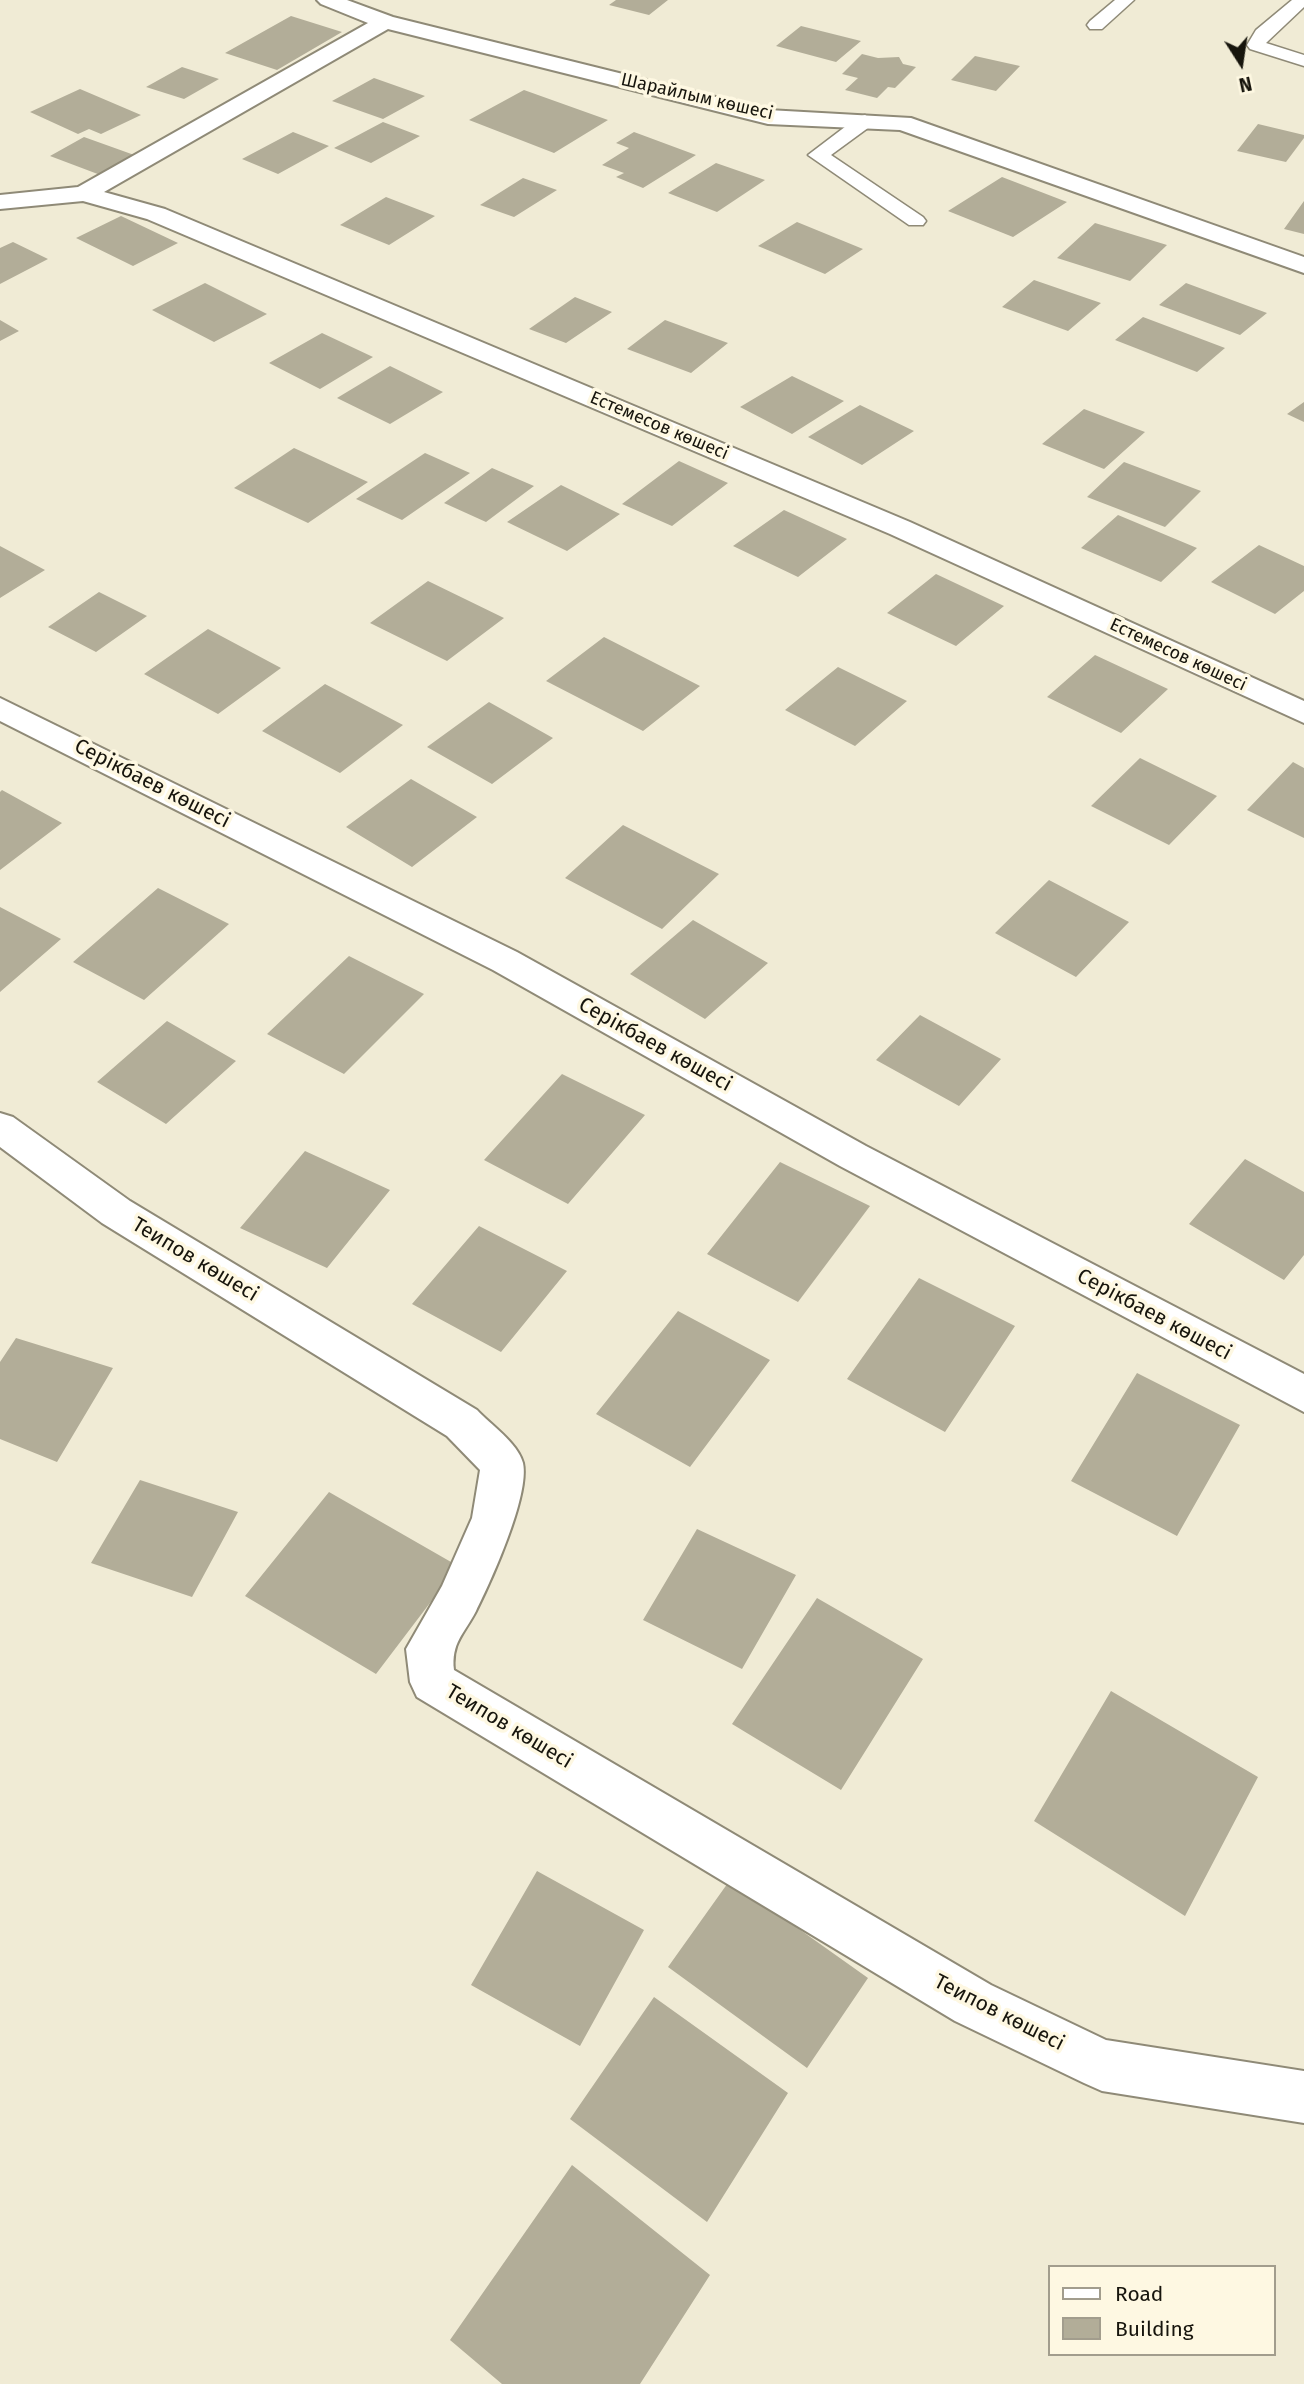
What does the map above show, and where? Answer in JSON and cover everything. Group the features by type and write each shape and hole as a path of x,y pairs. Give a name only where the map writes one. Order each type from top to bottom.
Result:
{"street":[{"name":"Шарайлым көшесі","path":"328,0 385,22 768,117 903,123 1304,265"},
{"path":"84,194 385,22"},
{"name":"Естемесов көшесі","path":"8,204 84,194 156,214 900,528 1304,713"},
{"name":"Серікбаев көшесі","path":"0,708 505,961 853,1156 1304,1394"},
{"name":"Теипов көшесі","path":"0,1127 116,1212 462,1423 502,1464 494,1518 459,1599 429,1649 433,1682 973,2003 1102,2065 1304,2097"}],"lane":[{"path":"1096,25 1125,0"},
{"path":"1302,0 1262,34 1256,46 1304,61"},
{"path":"864,121 818,155 916,221"}],"building":[{"path":"616,0 668,0 649,15 609,5"},
{"path":"291,16 342,32 277,70 225,53"},
{"path":"801,26 861,41 836,62 776,46"},
{"path":"862,54 878,58 899,57 903,64 916,67 895,88 888,87 877,98 845,90 858,78 842,74"},
{"path":"975,56 1020,66 996,91 951,80"},
{"path":"182,67 219,79 184,99 146,87"},
{"path":"374,78 425,96 383,119 332,101"},
{"path":"80,89 141,115 101,134 89,129 78,134 30,112"},
{"path":"524,90 608,120 554,153 469,120"},
{"path":"383,122 420,136 371,163 334,148"},
{"path":"1258,124 1304,135 1304,138 1286,162 1237,151"},
{"path":"293,132 329,146 278,174 242,159"},
{"path":"634,132 696,155 643,188 616,177 624,173 602,165 629,148 616,143"},
{"path":"84,137 137,156 103,176 50,156"},
{"path":"716,163 765,180 717,212 668,193"},
{"path":"1002,177 1067,202 1013,237 948,211"},
{"path":"523,178 557,190 514,217 480,205"},
{"path":"386,197 435,216 389,245 340,225"},
{"path":"1304,201 1304,234 1284,229"},
{"path":"121,216 178,243 133,266 76,238"},
{"path":"797,222 863,249 825,274 758,246"},
{"path":"1095,223 1167,245 1130,281 1057,258"},
{"path":"13,242 48,259 0,284 0,248"},
{"path":"1034,280 1101,303 1068,331 1002,307"},
{"path":"205,283 267,314 214,342 152,310"},
{"path":"1186,283 1267,313 1240,335 1159,305"},
{"path":"575,297 612,312 566,343 529,329"},
{"path":"1143,317 1225,348 1197,372 1115,340"},
{"path":"0,320 19,331 0,341"},
{"path":"665,320 728,343 691,373 627,349"},
{"path":"322,333 373,357 320,389 269,363"},
{"path":"390,366 443,392 390,424 337,398"},
{"path":"792,376 844,401 792,434 740,407"},
{"path":"1304,402 1304,422 1287,414"},
{"path":"860,405 914,431 862,465 808,437"},
{"path":"1084,409 1145,432 1104,469 1042,444"},
{"path":"294,448 368,482 308,523 234,488"},
{"path":"425,453 470,473 402,520 356,499"},
{"path":"679,461 728,483 672,526 622,504"},
{"path":"1124,462 1201,491 1165,527 1087,497"},
{"path":"492,468 534,486 486,522 444,503"},
{"path":"561,485 620,514 567,551 507,522"},
{"path":"784,510 847,539 798,577 733,546"},
{"path":"1118,515 1197,548 1161,582 1081,548"},
{"path":"1259,545 1304,566 1304,591 1275,614 1211,582"},
{"path":"0,546 45,570 0,598"},
{"path":"936,574 1004,606 956,646 887,613"},
{"path":"428,581 504,618 447,661 370,623"},
{"path":"99,592 147,616 96,652 48,627"},
{"path":"208,629 281,668 218,714 144,674"},
{"path":"604,637 700,686 643,731 546,681"},
{"path":"1095,655 1168,689 1121,733 1047,697"},
{"path":"838,667 907,701 855,746 785,710"},
{"path":"325,684 403,725 340,773 262,731"},
{"path":"489,702 553,738 492,784 427,747"},
{"path":"1140,758 1217,796 1169,845 1091,806"},
{"path":"1293,762 1304,768 1304,838 1247,810"},
{"path":"411,779 477,817 412,867 346,827"},
{"path":"2,790 62,823 0,870 0,792"},
{"path":"623,825 719,874 662,929 565,878"},
{"path":"1049,880 1129,922 1076,977 995,933"},
{"path":"158,888 229,924 144,1000 73,962"},
{"path":"0,907 61,939 0,992"},
{"path":"693,920 768,963 705,1019 630,974"},
{"path":"349,956 424,994 344,1074 267,1034"},
{"path":"920,1015 1001,1059 959,1106 876,1060"},
{"path":"167,1021 236,1061 166,1124 97,1082"},
{"path":"562,1074 645,1115 568,1204 484,1160"},
{"path":"305,1151 390,1190 327,1268 240,1228"},
{"path":"1245,1159 1304,1192 1304,1255 1284,1280 1189,1224"},
{"path":"780,1162 870,1206 798,1302 707,1254"},
{"path":"479,1226 567,1271 501,1352 412,1304"},
{"path":"919,1278 1015,1326 945,1432 847,1379"},
{"path":"678,1311 770,1360 690,1467 596,1414"},
{"path":"16,1338 113,1368 57,1462 0,1439 0,1362"},
{"path":"1137,1373 1240,1425 1177,1536 1071,1481"},
{"path":"140,1480 238,1512 192,1597 91,1563"},
{"path":"329,1492 458,1566 376,1674 245,1596"},
{"path":"697,1529 796,1575 742,1669 643,1620"},
{"path":"817,1598 923,1659 841,1790 732,1724"},
{"path":"1111,1691 1258,1777 1185,1916 1034,1821"},
{"path":"537,1871 644,1930 580,2046 471,1985"},
{"path":"730,1880 868,1978 807,2068 668,1967"},
{"path":"654,1997 788,2093 707,2222 570,2119"},
{"path":"572,2165 710,2275 640,2384 502,2384 450,2340"}]}
